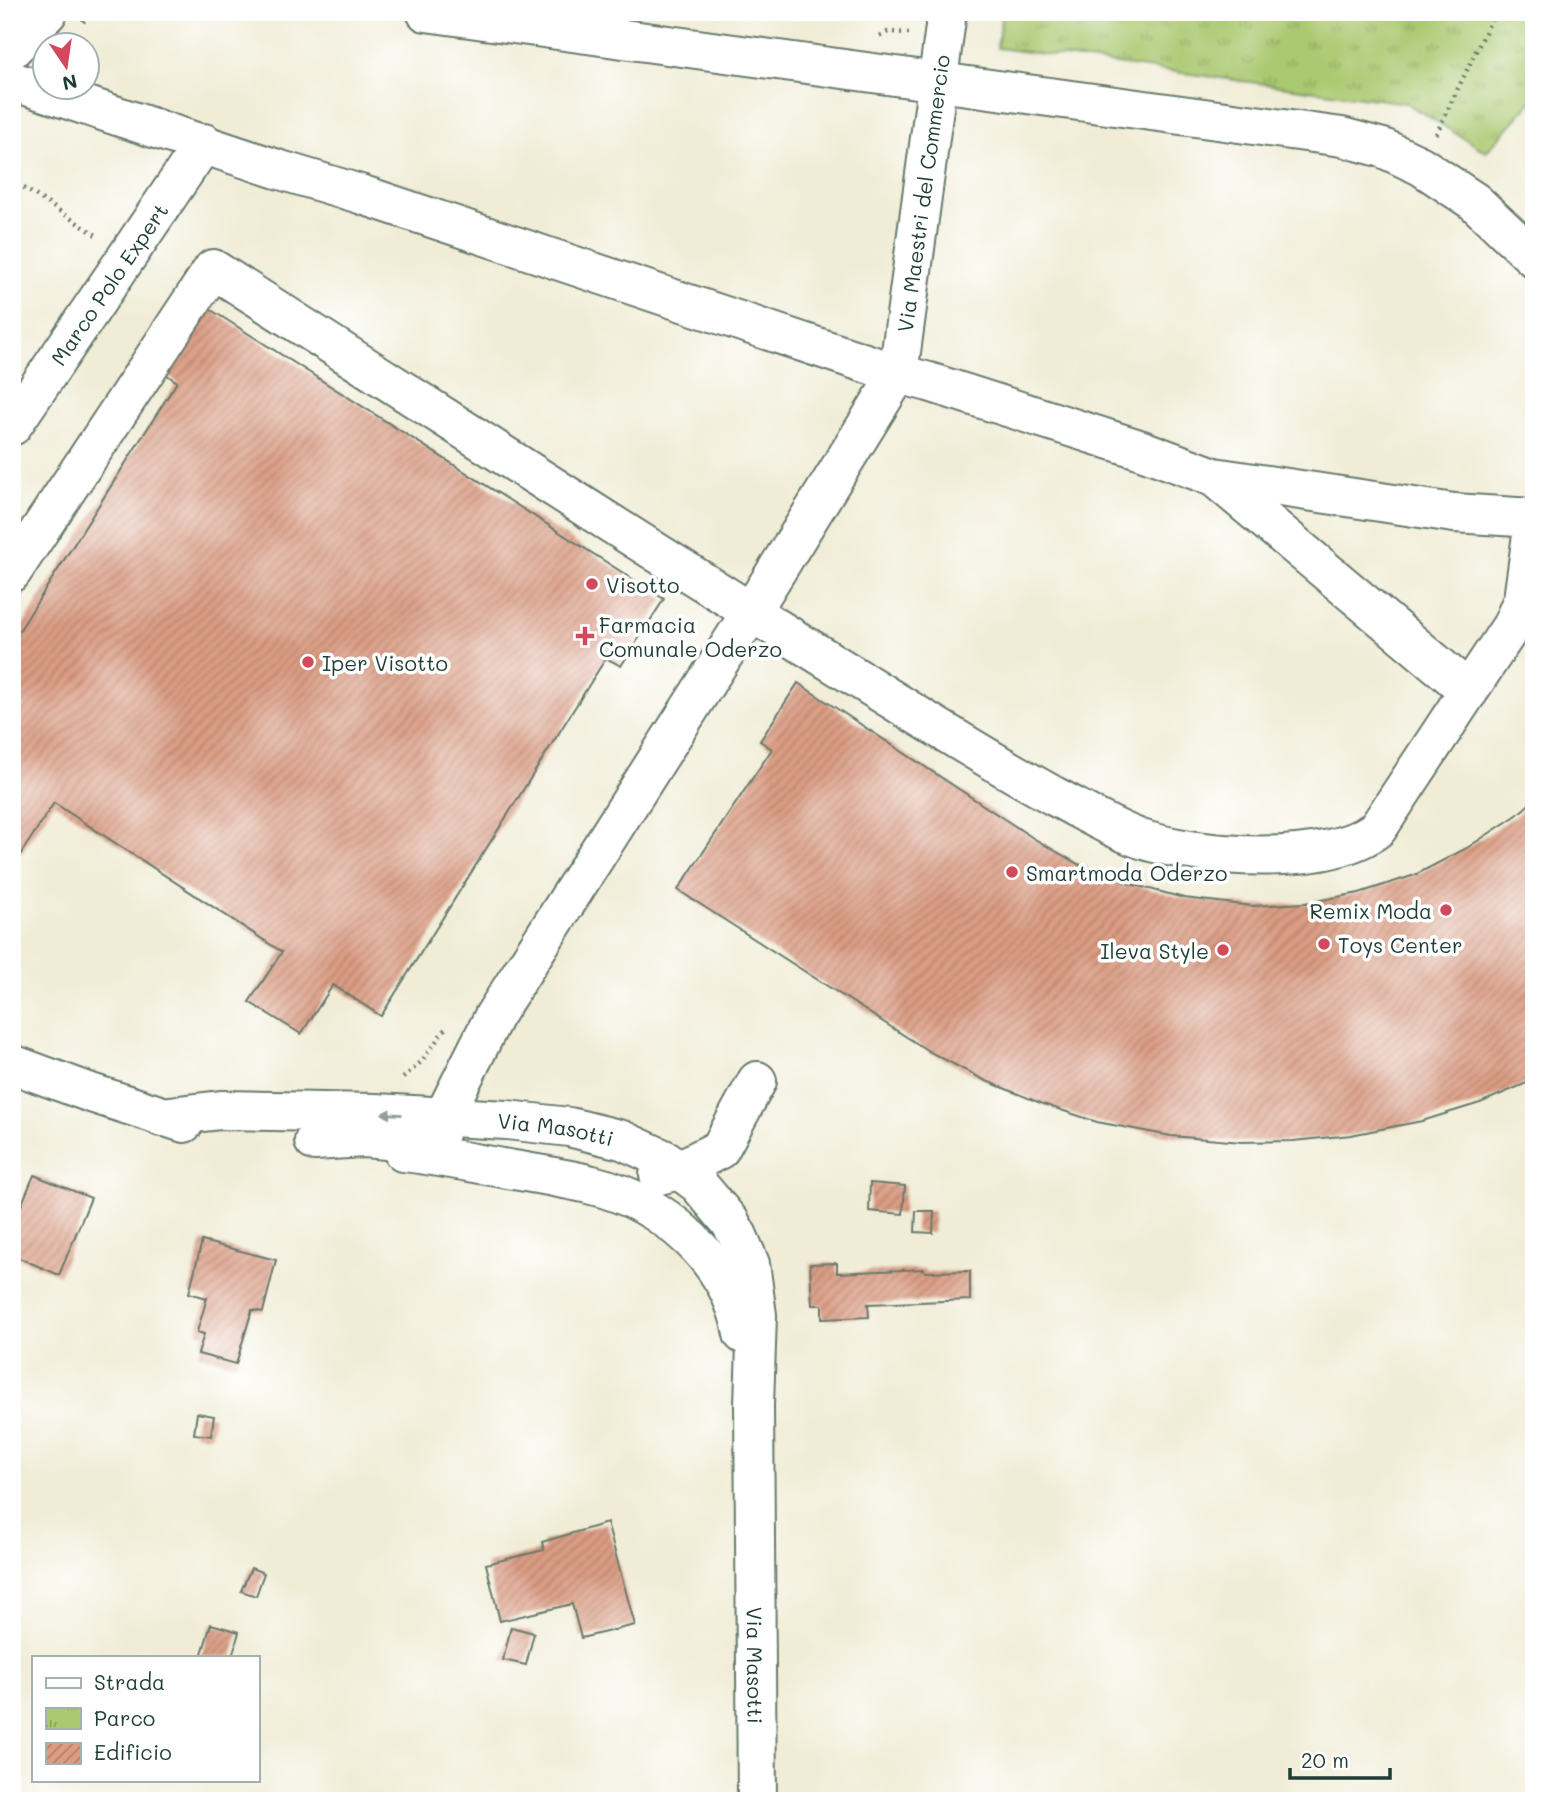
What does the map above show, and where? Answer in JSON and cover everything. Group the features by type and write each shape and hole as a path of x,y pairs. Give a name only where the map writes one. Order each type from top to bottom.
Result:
{"street":[{"path":"12,49 48,12"},
{"path":"426,12 1342,137 1383,148 1420,166 1475,202 1534,258"},
{"name":"Via Maestri del Commercio","path":"898,374 947,12"},
{"path":"12,80 898,374 1139,449 1214,477 1454,513 1534,519 1523,599 1512,625 1378,828 1367,837 1334,849 1279,854 1228,855 1177,848 1138,838 1096,819 959,741 751,612 213,269 12,572"},
{"name":"Marco Polo Expert","path":"12,426 204,143"},
{"path":"314,1142 365,1138 429,1144 437,1140 444,1116 494,1016 751,612 898,374"},
{"path":"1214,477 1469,691"},
{"name":"Via Masotti","path":"12,1064 161,1117 213,1130 425,1154 593,1185 630,1198 681,1228 704,1254 727,1287 740,1317 754,1405"},
{"path":"504,1169 530,1156 644,1177 679,1170 720,1149 757,1081"},
{"name":"Via Masotti","path":"161,1117 221,1110 444,1116 569,1127 622,1140 666,1160 698,1184 730,1222 754,1233 750,1265 757,1315 754,1405 757,1801"},
{"path":"681,1228 754,1233"}],"path":[{"path":"1420,166 1495,12"},
{"path":"393,1082 404,1077 421,1062 452,1019"}],"green space":[{"path":"1002,12 1534,12 1534,99 1486,152 1406,103 997,48"}],"building":[{"name":"Iper Visotto","path":"205,306 664,599 621,666 606,658 381,1016 333,985 301,1034 249,1002 282,952 54,803 20,855 12,850 12,642 177,382 163,372"},
{"path":"798,683 1033,838 1078,864 1131,884 1184,898 1252,906 1305,903 1359,893 1415,875 1467,848 1517,815 1534,800 1534,1080 1480,1103 1422,1121 1351,1135 1293,1141 1242,1142 1171,1136 1097,1122 984,1080 930,1052 678,890 772,749 760,741"},
{"path":"34,1175 91,1198 59,1275 12,1255 12,1227"},
{"path":"870,1183 905,1186 903,1214 869,1211"},
{"path":"916,1211 934,1211 933,1233 915,1232"},
{"path":"202,1241 276,1260 263,1312 252,1310 236,1364 198,1354 204,1334 197,1332 207,1298 189,1293"},
{"path":"837,1263 837,1273 924,1269 925,1272 970,1271 970,1300 868,1304 869,1317 822,1319 822,1305 812,1305 810,1264"},
{"path":"197,1413 214,1416 211,1436 194,1434"},
{"path":"607,1523 635,1625 581,1638 572,1604 500,1621 486,1564 544,1550 542,1542"},
{"path":"251,1568 264,1573 256,1596 241,1591"},
{"path":"211,1624 239,1632 232,1656 201,1656"},
{"path":"511,1627 534,1633 526,1665 503,1660"}],"place":[{"name":"Visotto","path":"592,584"},
{"name":"Farmacia Comunale Oderzo","path":"585,636"},
{"name":"Iper Visotto","path":"308,662"},
{"name":"Smartmoda Oderzo","path":"1012,872"},
{"name":"Remix Moda","path":"1446,910"},
{"name":"Toys Center","path":"1324,944"},
{"name":"Ileva Style","path":"1223,950"}]}
